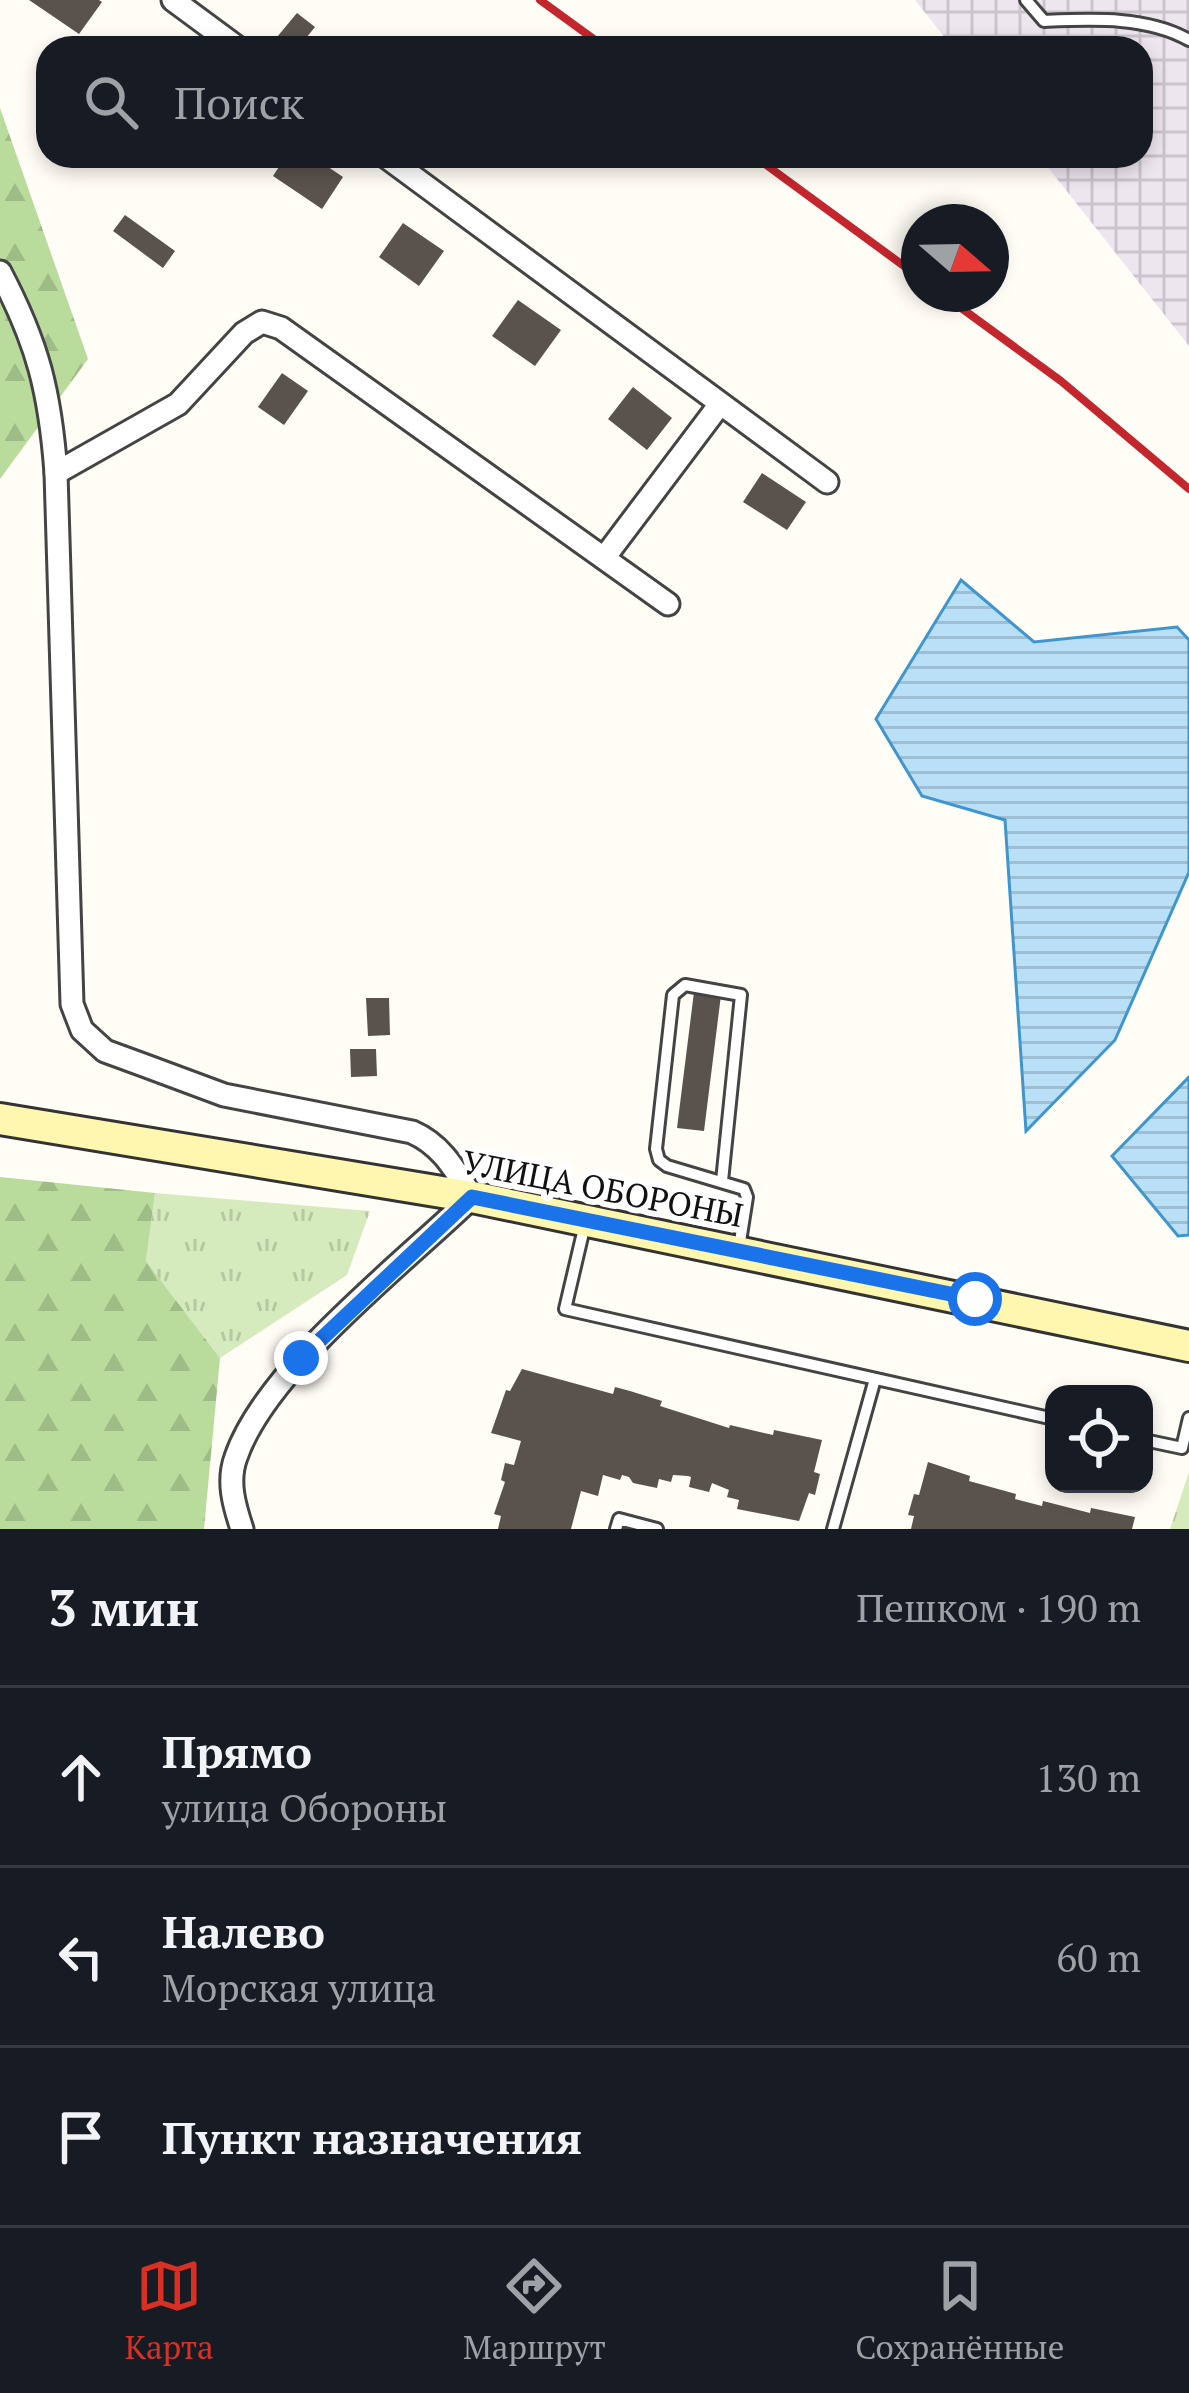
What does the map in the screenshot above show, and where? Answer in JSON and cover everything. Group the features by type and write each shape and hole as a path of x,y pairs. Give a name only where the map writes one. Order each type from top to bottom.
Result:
{"main road":[{"name":"УЛИЦА ОБОРОНЫ","path":"0,1119 472,1197 1189,1346"}],"street":[{"path":"173,0 222,36"},
{"path":"401,168 827,482"},
{"path":"0,272 28,325 50,400 72,1004 82,1030 105,1051 224,1095 429,1139 472,1197 301,1358 255,1416 234,1460 231,1498 242,1529"},
{"path":"56,473 178,404 244,333 262,322 280,328 668,604"},
{"path":"604,558 720,404"}],"lane":[{"path":"1026,0 1045,21 1102,19 1170,29 1189,40"},
{"path":"722,1180 741,995 685,985 674,995 656,1149 667,1166 737,1184 747,1197 738,1252"},
{"path":"585,1220 565,1309 1045,1417"},
{"path":"833,1529 875,1379"},
{"path":"1153,1442 1182,1448 1189,1418"},
{"path":"616,1529 619,1519 656,1529"}],"shaded area":[{"path":"915,0 1189,0 1189,346 1048,168 1153,168 1153,36 944,36"}],"green space":[{"path":"0,108 88,359 0,479"},
{"path":"0,1177 155,1193 146,1261 220,1358 204,1529 0,1529"},
{"path":"155,1193 370,1211 347,1275 220,1358 146,1261"},
{"path":"1189,1472 1189,1529 1170,1529"}],"water":[{"path":"961,580 1034,642 1177,627 1189,640 1189,872 1115,1040 1026,1131 1005,820 922,796 876,719"},
{"path":"1189,1077 1189,1235 1178,1236 1112,1156"}],"building":[{"path":"29,0 99,0 102,2 79,34"},
{"path":"297,13 315,27 308,36 278,36"},
{"path":"278,168 330,168 343,177 322,209 273,176"},
{"path":"125,215 175,251 163,268 113,231"},
{"path":"403,223 444,251 419,286 379,257"},
{"path":"518,300 561,330 535,366 492,336"},
{"path":"282,373 308,391 284,425 258,407"},
{"path":"633,387 672,418 647,450 608,419"},
{"path":"762,473 806,502 787,530 743,502"},
{"path":"694,992 721,995 704,1131 677,1128"},
{"path":"366,998 389,998 390,1035 368,1036"},
{"path":"350,1049 376,1049 377,1076 351,1077"},
{"path":"522,1369 613,1394 615,1387 630,1391 729,1428 773,1435 774,1430 822,1440 814,1472 820,1474 815,1495 809,1493 799,1521 737,1509 739,1500 727,1497 729,1490 712,1483 709,1492 689,1487 688,1476 673,1475 671,1482 659,1479 657,1488 633,1483 622,1475 620,1480 603,1475 598,1496 581,1491 571,1529 498,1529 501,1516 494,1514 505,1482 501,1480 505,1463 514,1465 521,1441 491,1433 506,1390 510,1391"},
{"path":"928,1462 970,1476 969,1481 1016,1494 1015,1499 1135,1517 1132,1529 911,1529 914,1516 908,1515"}],"railway":[{"path":"540,0 590,36"},
{"path":"770,168 901,264"},
{"path":"967,312 1061,381 1189,489"}],"route":[{"path":"301,1358 472,1197 975,1299"}]}
